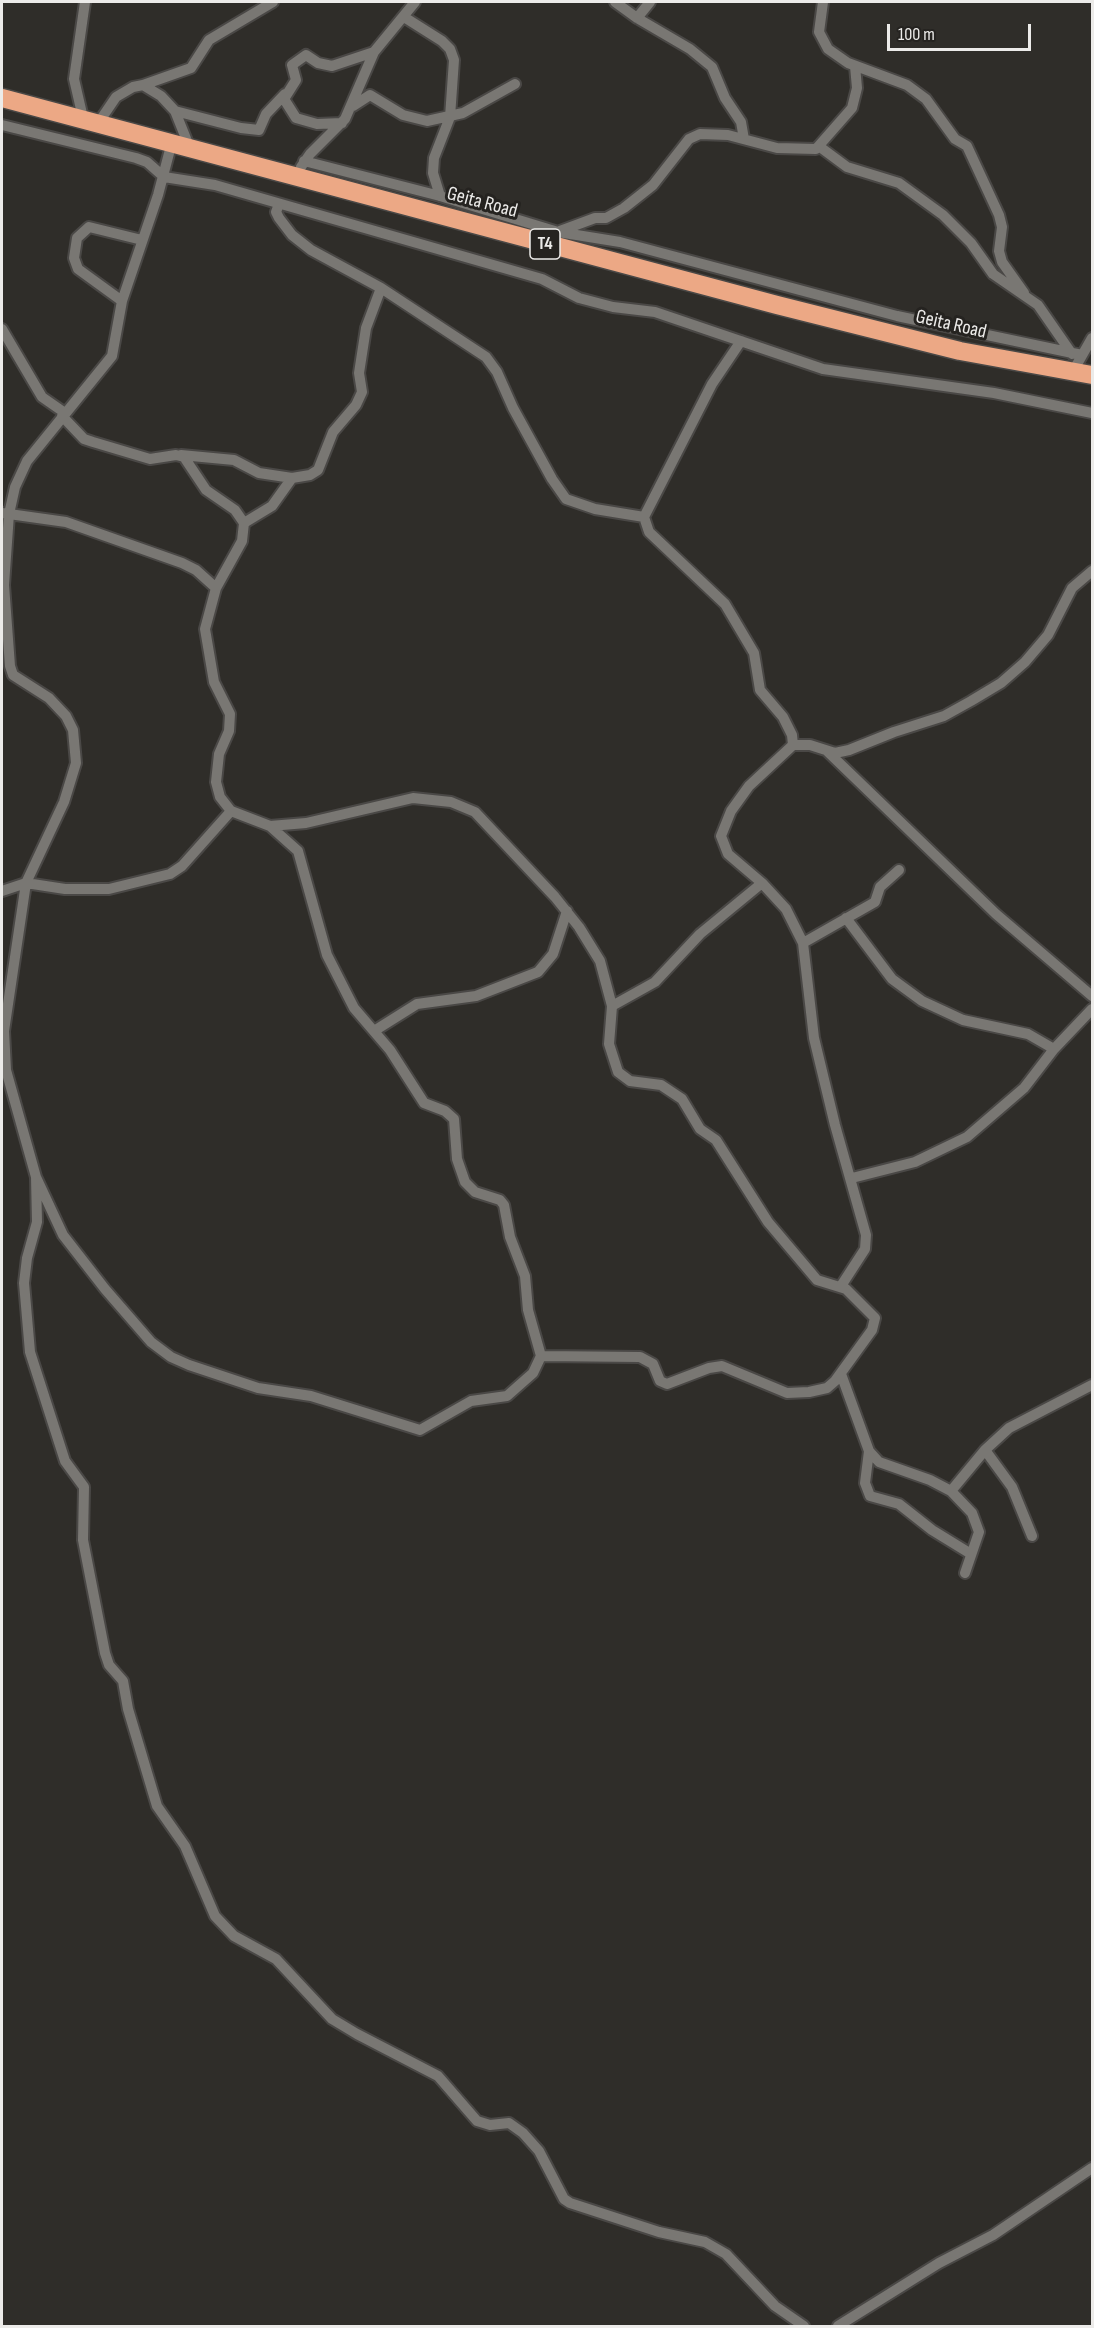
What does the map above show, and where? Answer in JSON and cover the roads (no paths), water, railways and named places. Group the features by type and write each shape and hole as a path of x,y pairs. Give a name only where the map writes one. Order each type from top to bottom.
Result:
{"highway":[{"name":"Geita Road","path":"2,98 181,144 300,168 777,305 960,351 1092,375"}],"street":[{"path":"85,2 74,79 91,120 116,97 134,87 191,68 209,40 273,2"},
{"path":"300,168 342,123 353,106 374,52 415,2"},
{"path":"615,2 690,50 712,67 726,98 741,122 744,139"},
{"path":"637,18 650,2"},
{"path":"823,2 819,20 820,38 828,49 855,66 873,70 907,85 926,99 955,139 968,147 999,215 1002,227 999,251 1002,262 1024,293"},
{"path":"404,17 450,49 454,78 450,117 434,158 434,173 440,196"},
{"path":"143,85 161,96 175,111 241,128 259,130 266,114 296,80 292,65 304,55 332,66 374,52"},
{"path":"558,232 595,218 606,218 624,208 653,184 689,139 699,134 716,133 777,148 810,150 820,147 852,108 857,87 855,66"},
{"path":"353,106 370,95 415,120 428,121 463,113 515,84"},
{"path":"285,94 286,105 296,118 317,124 342,123"},
{"path":"175,111 181,144 164,177 122,301 112,356 44,437 19,476 4,513 4,585 10,666 13,675 49,698 66,716 73,730 76,763 64,802 26,884 3,1030 6,1070 36,1177 63,1234 111,1297 151,1342 171,1358 258,1388 311,1396 420,1430 471,1401 514,1393 533,1373 541,1356 528,1310 525,1276 510,1237 504,1205 500,1200 475,1192 465,1182 457,1159 454,1119 445,1111 424,1103 390,1050 354,1008 327,955 298,851 270,826 231,811 220,797 216,782 219,754 229,731 230,714 214,682 205,629 216,588 242,541 244,523 235,510 206,490 187,460 181,456"},
{"path":"2,125 136,158 147,162 164,177 202,182 542,279 579,298 613,307 655,312 823,369 994,393 1092,413"},
{"path":"820,147 847,167 906,187 951,222 971,243 993,274 1024,293 1038,305 1077,355"},
{"path":"300,168 440,196 558,232 620,242 897,316 1077,355"},
{"path":"279,204 277,215 292,235 319,255 381,288 486,357 497,372 513,408 552,479 566,499 595,509 644,517"},
{"path":"122,301 78,269 74,258 77,238 90,227 142,240"},
{"path":"2,328 42,397 64,414 84,439 150,459 181,456 234,460 259,473 292,478 310,475 318,470 333,432 361,398 359,374 364,340 381,288"},
{"path":"1072,373 1077,355 1092,338"},
{"path":"741,341 712,384 644,517 649,532 725,604 754,653 760,690 783,717 794,745"},
{"path":"244,523 272,506 292,478"},
{"path":"4,513 66,522 196,570 216,588"},
{"path":"828,752 849,750 944,716 1001,683 1025,662 1048,634 1072,588 1092,571"},
{"path":"841,1286 865,1250 866,1235 852,1178 835,1125 814,1038 804,943 795,922 762,883 728,854 721,836 723,825 749,786 794,745 810,745 828,752 996,914 1091,994"},
{"path":"270,826 306,823 413,798 451,802 465,806 482,819 567,911 600,961 612,1006 609,1044 615,1066 623,1078 662,1084 682,1099 700,1129 716,1140 768,1222 817,1280 825,1284 841,1286 862,1302 875,1318 872,1330 841,1374 827,1388 793,1393 722,1366 709,1368 668,1384 660,1381 653,1364 640,1357 541,1356"},
{"path":"2,891 26,884 65,889 109,888 170,874 182,866 231,811"},
{"path":"804,943 875,902 880,887 899,870"},
{"path":"612,1006 655,982 700,934 762,883"},
{"path":"374,1031 417,1004 477,996 538,972 553,954 567,911"},
{"path":"846,918 892,980 922,1000 963,1020 1028,1034 1054,1049"},
{"path":"852,1178 915,1162 967,1137 1024,1088 1054,1049 1092,1009"},
{"path":"36,1177 38,1222 27,1258 24,1283 30,1352 65,1461 83,1481 83,1540 105,1653 109,1665 123,1681 157,1806 189,1854 215,1916 234,1936 276,1959 332,2019 438,2076 477,2121 490,2125 504,2122 513,2125 539,2151 564,2199 570,2203 659,2232 705,2242 726,2254 775,2306 804,2326"},
{"path":"841,1374 869,1451 879,1462 930,1480 951,1491 963,1502 977,1523 979,1532 965,1573"},
{"path":"951,1491 986,1450 1009,1428 1092,1385"},
{"path":"986,1450 1012,1487 1032,1536"},
{"path":"869,1451 865,1483 870,1496 899,1504 932,1530 971,1554"},
{"path":"838,2326 939,2263 1026,2214 1092,2168"}]}
